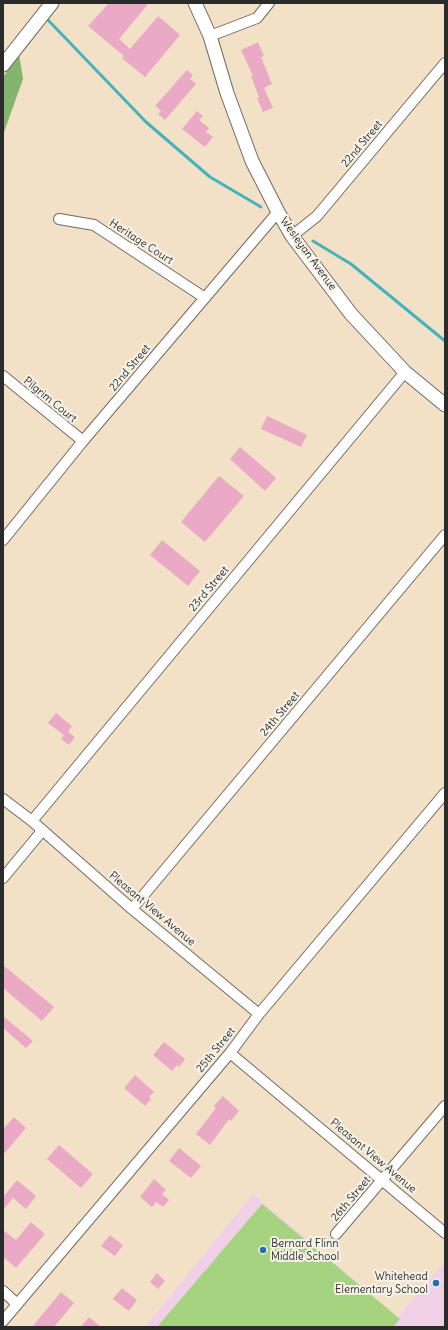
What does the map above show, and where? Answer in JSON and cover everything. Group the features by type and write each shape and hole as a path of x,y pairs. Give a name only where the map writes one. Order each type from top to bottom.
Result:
{"street":[{"path":"3,65 52,3"},
{"name":"Wesleyan Avenue","path":"195,3 210,36 227,92 252,161 292,236 352,314 405,372 445,405"},
{"path":"210,36 257,18 269,3"},
{"name":"22nd Street","path":"292,236 317,216 445,63"},
{"name":"22nd Street","path":"3,540 83,441 278,212"},
{"name":"Heritage Court","path":"59,219 94,225 205,298"},
{"name":"23rd Street","path":"32,821 405,372"},
{"name":"Pilgrim Court","path":"3,376 83,441"},
{"name":"24th Street","path":"132,909 445,535"},
{"name":"25th Street","path":"3,1321 230,1053 259,1014 445,794"},
{"path":"3,799 32,821"},
{"name":"Pleasant View Avenue","path":"32,821 132,909 259,1014"},
{"path":"3,878 42,831"},
{"name":"Pleasant View Avenue","path":"230,1053 445,1233"},
{"name":"26th Street","path":"336,1234 445,1106"},
{"path":"3,1291 17,1304"}],"shaded area":[{"name":"Bernard Flinn Middle School","path":"253,1194 398,1317 445,1261 445,1327 145,1327"}],"green space":[{"path":"19,54 23,79 3,135 3,77"},
{"name":"Bernard Flinn Middle School","path":"262,1204 400,1319 393,1327 157,1327"}],"building":[{"path":"109,3 149,3 119,39 130,49 158,16 180,35 145,77 122,58 124,56 88,26"},
{"path":"258,42 264,56 261,57 272,84 264,88 273,108 263,112 257,98 259,97 251,76 253,76 241,50"},
{"path":"187,70 193,75 190,79 196,84 165,120 158,114 161,111 155,106"},
{"path":"197,111 203,116 199,120 209,128 206,132 213,137 205,147 182,129"},
{"path":"267,416 307,435 301,447 261,429"},
{"path":"240,447 276,478 265,491 230,459"},
{"path":"219,476 244,496 205,542 181,522"},
{"path":"162,540 200,571 188,586 150,555"},
{"path":"56,713 72,726 68,732 75,737 69,745 61,739 64,735 48,723"},
{"path":"3,965 54,1007 42,1021 3,988"},
{"path":"3,1016 33,1041 26,1048 3,1028"},
{"path":"164,1042 185,1059 179,1067 177,1065 172,1071 153,1055"},
{"path":"135,1075 154,1092 149,1097 151,1099 145,1106 124,1088"},
{"path":"223,1096 239,1111 231,1121 229,1119 210,1145 196,1134 216,1108 214,1106"},
{"path":"14,1117 26,1128 3,1155 3,1129"},
{"path":"59,1145 93,1174 81,1188 47,1159"},
{"path":"179,1148 201,1166 191,1178 169,1161"},
{"path":"154,1179 166,1190 162,1194 169,1200 163,1207 156,1202 152,1207 140,1197"},
{"path":"17,1180 36,1196 26,1209 13,1198 3,1210 3,1197"},
{"path":"31,1222 45,1234 16,1268 3,1257 3,1230 16,1240"},
{"path":"110,1235 123,1245 115,1256 101,1246"},
{"path":"157,1273 165,1281 158,1289 150,1282"},
{"path":"122,1288 137,1300 129,1311 113,1299"},
{"path":"61,1292 74,1303 54,1327 32,1327"},
{"path":"89,1317 101,1327 81,1327"}],"waterway":[{"path":"48,20 146,122 210,177 261,207"},
{"path":"313,241 351,264 445,341"}],"place":[{"name":"Bernard Flinn Middle School","path":"263,1250"},
{"name":"Whitehead Elementary School","path":"436,1283"}]}
